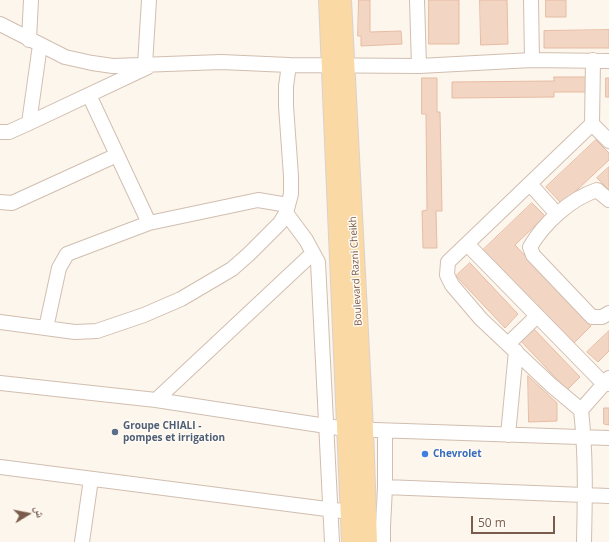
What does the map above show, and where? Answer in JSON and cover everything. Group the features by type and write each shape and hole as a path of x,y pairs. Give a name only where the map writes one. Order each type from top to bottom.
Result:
{"main road":[{"name":"Boulevard Razni Cheikh","path":"328,0 337,65 373,533"},
{"name":"Boulevard Razni Cheikh","path":"342,0 337,65 346,429 351,542"}],"street":[{"path":"30,123 35,42 31,0"},
{"path":"149,0 149,65"},
{"path":"417,0 419,66"},
{"path":"532,0 532,60"},
{"path":"0,24 65,57 113,66 221,62 289,65 419,66 532,60 609,60"},
{"path":"584,542 584,438 580,410 551,385 481,318 452,286 447,275 448,262 592,124 593,60"},
{"path":"0,132 9,132 30,123 149,65"},
{"path":"0,322 84,333 96,331 144,315 181,299 232,269 280,223 287,209 291,194 286,96 289,65"},
{"path":"89,95 148,223"},
{"path":"592,124 609,141"},
{"path":"0,202 12,203 117,155"},
{"path":"530,184 557,214"},
{"path":"609,200 596,190 588,193 557,214 530,247 531,251 592,317 602,317 609,313"},
{"path":"46,328 59,268 67,254 148,223 258,200 287,209 313,253 318,267 332,542"},
{"path":"467,244 537,316 607,382 580,410"},
{"path":"156,400 313,253"},
{"path":"508,435 512,347 537,316"},
{"path":"0,383 156,400 346,429 609,438"},
{"path":"383,542 373,533 385,487 385,431"},
{"path":"0,467 350,512"},
{"path":"82,542 91,479"},
{"path":"385,487 609,496"}],"building":[{"path":"359,0 370,0 370,32 401,31 402,44 361,46 361,36 358,36"},
{"path":"429,0 459,0 459,44 429,44"},
{"path":"480,0 507,0 508,44 481,45"},
{"path":"546,0 566,0 566,17 546,17"},
{"path":"609,30 609,48 544,48 544,31"},
{"path":"554,77 586,77 586,92 554,92 554,97 452,98 452,82 554,81"},
{"path":"422,78 437,78 437,112 440,112 442,211 436,211 437,248 423,248 422,211 427,210 426,114 422,114"},
{"path":"606,78 609,78 609,97 606,97"},
{"path":"596,140 609,153 609,160 562,204 546,187"},
{"path":"609,167 609,190 597,178"},
{"path":"532,203 545,216 515,245 591,326 572,345 482,251"},
{"path":"470,263 518,314 505,328 456,276"},
{"path":"532,327 580,377 567,390 519,339"},
{"path":"609,331 609,351 598,362 587,352"},
{"path":"528,376 557,403 557,421 529,422"},
{"path":"604,408 609,408 609,425 604,424"}],"place":[{"name":"Groupe CHIALI - pompes et irrigation","path":"115,432"},
{"name":"Chevrolet","path":"425,454"}]}
